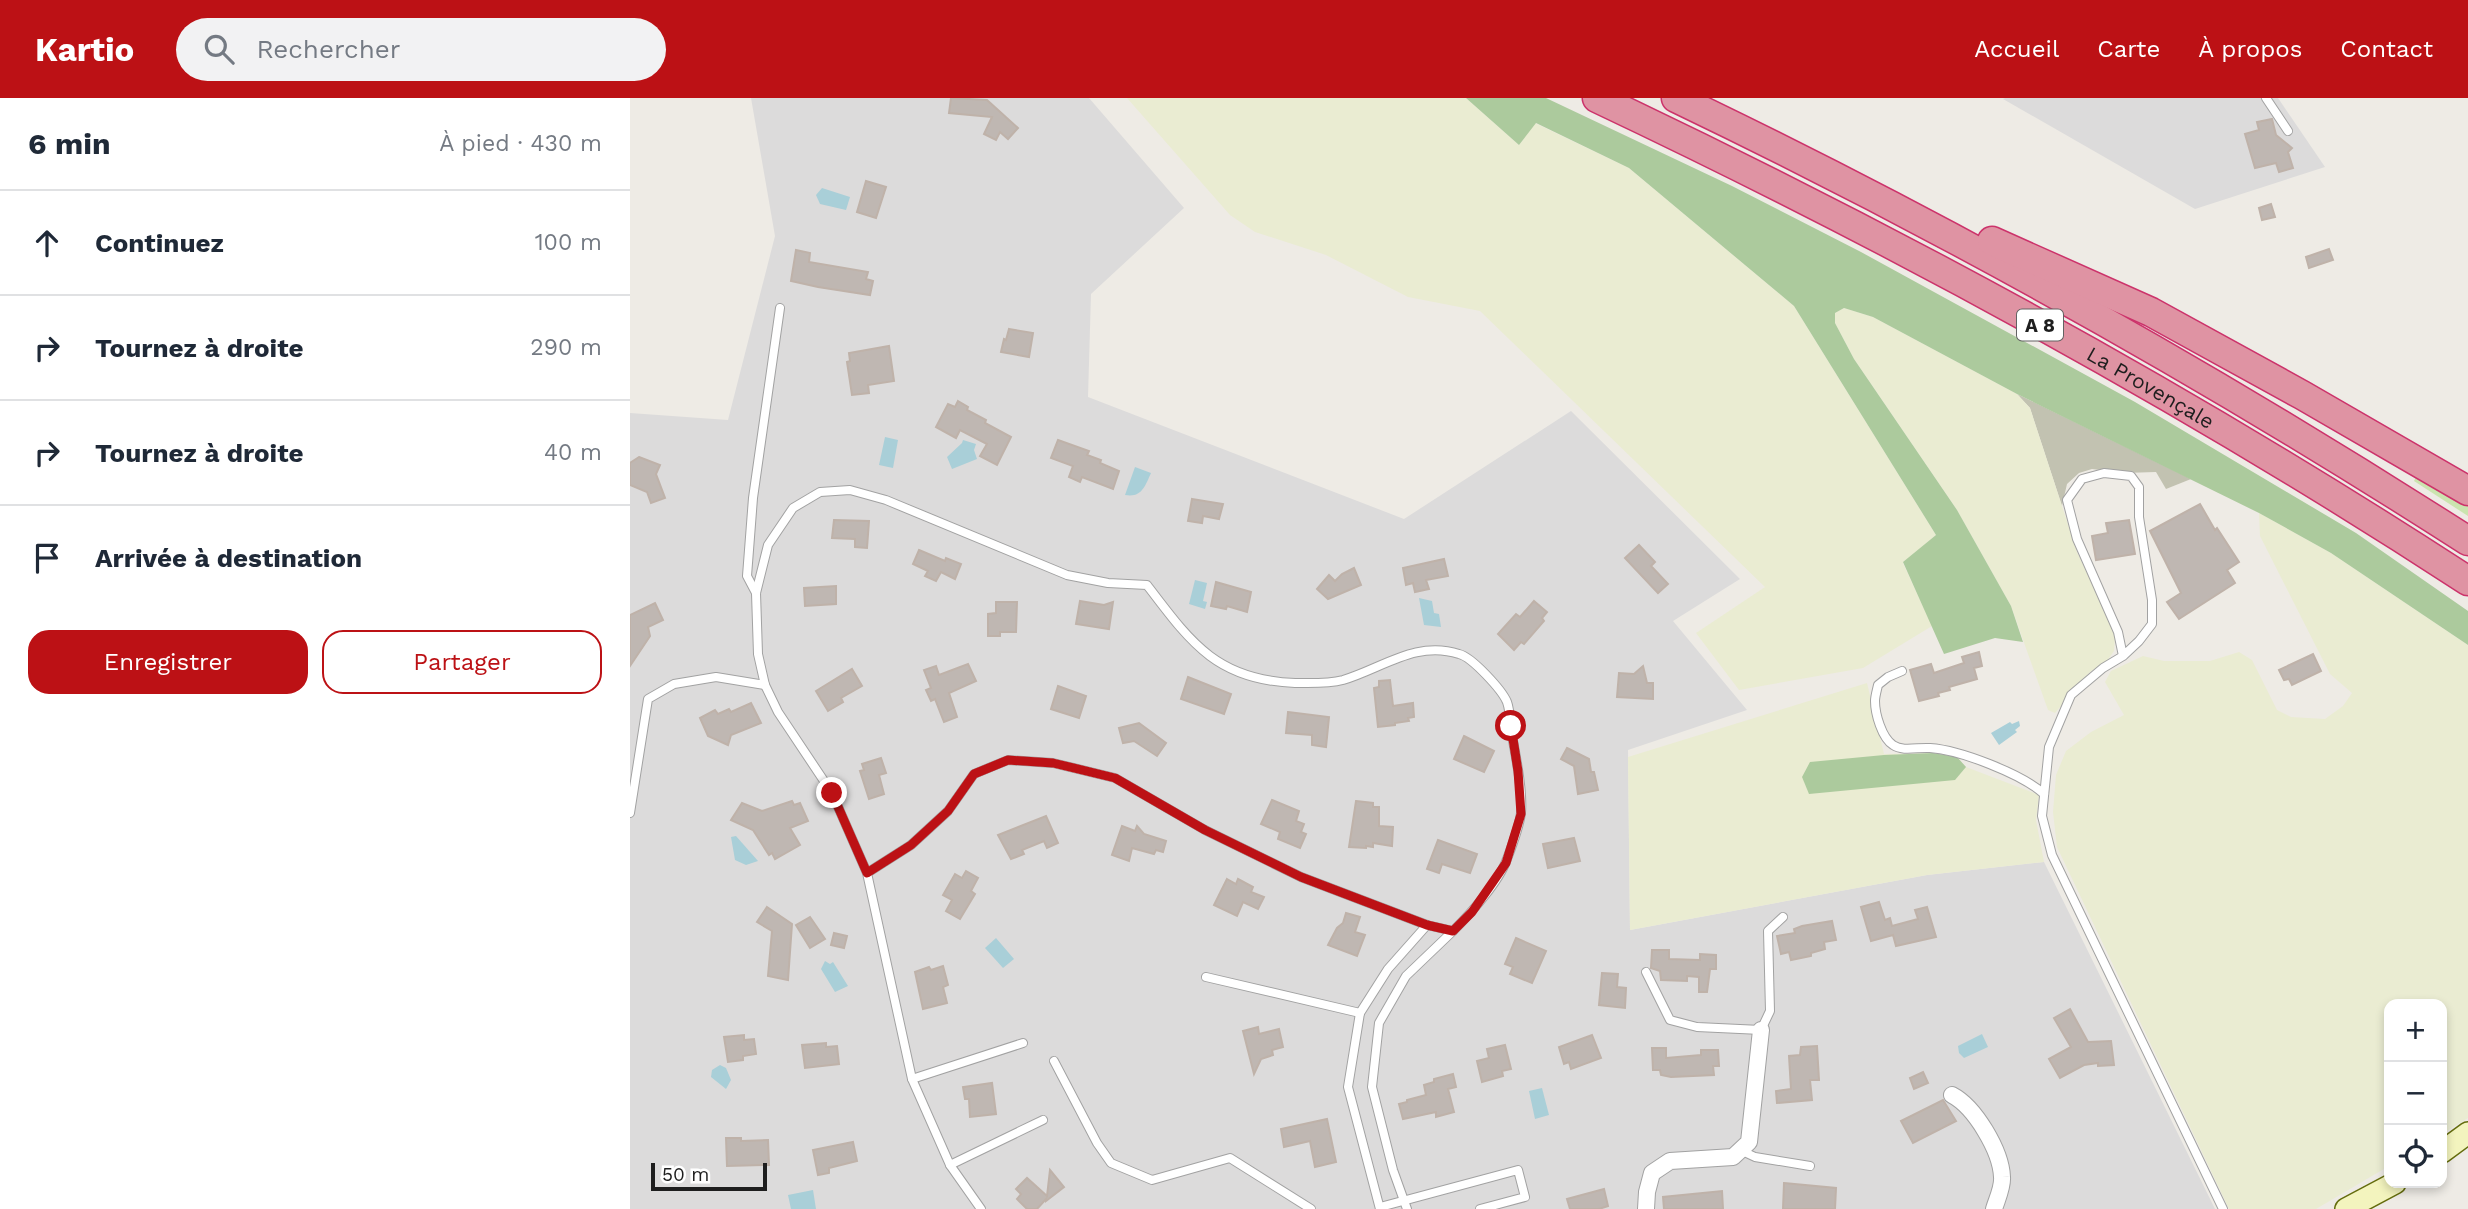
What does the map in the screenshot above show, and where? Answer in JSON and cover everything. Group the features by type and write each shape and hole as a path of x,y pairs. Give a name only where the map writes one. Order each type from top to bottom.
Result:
{"highway":[{"name":"La Provençale","path":"1597,98 1764,179 1993,298 2203,415 2386,527 2468,581"},
{"name":"La Provençale","path":"1676,98 1781,149 1998,262 2230,394 2468,541"},
{"path":"1781,149 2151,312 2468,491"}],"main road":[{"path":"2447,1148 2468,1133"},
{"path":"2447,1156 2468,1145"},
{"path":"2346,1209 2386,1188"}],"street":[{"path":"1646,1209 1652,1172 1670,1161 1733,1157 1749,1142 1761,1031"},
{"path":"1952,1094 1970,1108 1996,1152 2003,1180 1994,1209"}],"lane":[{"path":"2266,98 2288,131"},
{"path":"756,593 747,576 753,498 780,308"},
{"path":"2123,656 2118,632 2077,539 2067,500 2082,479 2104,473 2131,477 2139,488 2139,517 2152,600 2152,624 2140,641 2123,656 2103,667 2071,695 2049,747 2042,816 2052,855 2223,1209"},
{"path":"981,1209 950,1165 912,1079 867,873 832,793 778,712 765,685 758,654 756,593 768,545 793,508 820,492 850,490 886,500 1067,575 1108,583 1147,585 1179,628 1207,656 1238,673 1276,682 1342,680 1399,656 1432,649 1462,654 1485,674 1507,702 1518,771 1521,814 1506,863 1472,912 1406,976 1379,1023 1372,1087 1393,1170 1405,1205"},
{"path":"1902,671 1878,685 1875,701 1883,734 1890,743 1899,749 1930,748 1954,751 2032,783 2044,794"},
{"path":"630,813 648,699 674,684 716,677 765,685"},
{"path":"867,873 911,845 948,811 974,774 1008,760 1053,763 1115,778 1205,830 1301,877 1427,925 1453,931"},
{"path":"1646,972 1670,1020 1698,1027 1761,1031 1770,1011 1768,930 1783,917"},
{"path":"1427,925 1388,969 1360,1013 1348,1087 1380,1208 1405,1205 1518,1170 1525,1197 1480,1209"},
{"path":"1206,977 1360,1013"},
{"path":"912,1079 1023,1044"},
{"path":"1054,1061 1097,1143 1111,1163 1152,1180 1230,1157 1311,1209"},
{"path":"950,1165 1043,1120"},
{"path":"1740,1150 1755,1157 1810,1166"}],"shaded area":[{"path":"751,98 1089,98 1184,208 1091,294 1088,397 1404,519 1571,411 1740,579 1673,621 1747,710 1628,750 1630,930 1927,875 2044,862 2215,1209 630,1209 630,413 728,420 775,236"},
{"path":"1127,98 1466,98 1519,145 1535,123 1629,168 1794,306 1936,535 1903,563 1932,626 1863,668 1739,690 1696,633 1765,587 1480,311 1408,297 1326,255 1255,232 1230,215"},
{"path":"2278,98 2325,167 2195,209 2003,99"},
{"path":"1844,308 1873,317 2017,394 2030,408 2077,552 2112,626 2115,638 2114,651 2107,661 2090,672 2055,713 2048,710 2011,606 1957,510 1854,359 1835,323 1835,313"},
{"path":"2017,394 2191,479 2166,489 2156,472 2124,473 2092,469 2079,473 2067,484 2062,506 2030,408"},
{"path":"2259,513 2331,553 2468,645 2468,1118 2447,1131 2447,999 2384,999 2384,1169 2316,1209 2229,1209 2057,847 2053,812 2056,775 2066,751 2091,732 2124,715 2105,682 2111,671 2143,656 2164,661 2210,661 2239,652 2252,660 2277,710 2291,717 2325,719 2343,706 2352,693 2330,674 2260,536"},
{"path":"1867,683 1884,754 1933,753 1957,757 1966,767 2039,795 2036,820 2044,862 1927,875 1630,930 1628,757"}],"green space":[{"path":"1466,98 1546,98 1732,186 1861,252 2135,402 2356,533 2468,611 2468,645 2331,553 2259,513 2017,394 1873,317 1844,308 1835,313 1835,323 1854,359 1957,510 2011,606 2023,642 1995,638 1944,654 1903,562 1936,535 1794,306 1629,168 1536,123 1519,145"},
{"path":"2416,477 2468,501 2468,516 2414,481"},
{"path":"1933,753 1957,757 1966,767 1955,780 1809,794 1802,777 1810,762"}],"water":[{"path":"822,188 850,197 846,210 820,204 816,195"},
{"path":"885,437 898,440 893,468 879,465"},
{"path":"963,440 976,444 974,450 977,459 952,469 947,457"},
{"path":"1135,467 1151,473 1139,493 1125,495"},
{"path":"1195,580 1207,583 1203,601 1207,602 1205,609 1189,604"},
{"path":"1419,598 1432,601 1434,613 1439,614 1441,627 1424,625"},
{"path":"2019,721 2020,726 2015,730 2017,732 1999,745 1991,733 2010,722 2012,724"},
{"path":"736,836 758,861 746,865 735,860 731,837"},
{"path":"996,938 1014,959 1003,968 985,948"},
{"path":"825,961 830,964 833,962 848,986 835,992 821,969"},
{"path":"1982,1034 1988,1047 1964,1058 1959,1053 1958,1046"},
{"path":"720,1065 726,1068 731,1080 726,1089 711,1077 712,1070"},
{"path":"1542,1088 1549,1115 1535,1119 1529,1091"},
{"path":"813,1190 816,1209 791,1209 788,1195"}],"building":[{"path":"951,98 987,100 1018,128 1008,139 1000,132 996,140 984,134 992,117 949,113"},
{"path":"2272,119 2276,135 2292,148 2288,152 2293,168 2279,172 2276,163 2255,168 2245,134 2259,130 2257,122"},
{"path":"866,181 886,187 876,218 857,212"},
{"path":"2271,204 2275,217 2262,220 2259,208"},
{"path":"2329,249 2333,260 2309,268 2306,257"},
{"path":"796,250 810,253 809,262 868,272 866,279 873,281 870,295 791,281"},
{"path":"1009,329 1033,333 1029,357 1001,352"},
{"path":"889,346 894,381 868,385 869,393 852,395 847,362 850,361 849,353"},
{"path":"958,401 968,407 967,410 986,420 985,423 1011,437 997,465 980,456 987,444 960,430 956,438 936,427 948,404 955,407"},
{"path":"1058,440 1089,451 1087,455 1119,471 1113,489 1082,477 1080,482 1069,477 1073,466 1051,458"},
{"path":"639,457 660,465 656,474 665,498 651,503 647,492 630,485 630,463"},
{"path":"1192,499 1223,504 1219,519 1203,516 1202,523 1188,521"},
{"path":"2200,504 2239,562 2227,570 2235,583 2179,619 2167,602 2181,593 2150,531"},
{"path":"834,520 869,521 867,548 855,547 855,539 832,538"},
{"path":"2129,520 2135,554 2096,560 2092,536 2108,533 2106,523"},
{"path":"1639,545 1655,562 1651,566 1668,584 1658,593 1625,558"},
{"path":"919,550 945,561 946,558 961,564 955,579 941,572 936,581 925,576 928,571 913,564"},
{"path":"1444,559 1448,576 1426,580 1429,589 1415,592 1413,583 1406,585 1403,568"},
{"path":"1354,568 1361,585 1328,599 1317,589 1329,575 1335,581"},
{"path":"1216,582 1251,592 1247,612 1227,606 1226,609 1211,606"},
{"path":"836,586 836,604 805,606 804,588"},
{"path":"1080,601 1104,605 1113,602 1109,629 1076,624"},
{"path":"1534,601 1547,612 1542,618 1544,621 1524,644 1521,642 1514,650 1498,634 1516,614 1520,617"},
{"path":"996,602 1017,602 1016,632 1000,632 1000,636 988,636 988,614 996,613"},
{"path":"655,603 663,620 648,627 650,636 630,666 630,615"},
{"path":"1979,652 1982,666 1974,668 1977,679 1949,687 1950,690 1938,693 1939,696 1919,701 1910,670 1931,664 1934,673 1964,663 1962,657"},
{"path":"2313,654 2321,671 2292,685 2289,679 2284,680 2279,670"},
{"path":"968,664 976,681 949,693 957,717 944,722 935,699 931,701 926,690 931,688 924,670 936,666 939,675"},
{"path":"1643,666 1647,683 1653,683 1653,699 1617,697 1619,673 1634,674"},
{"path":"852,669 862,686 841,698 843,702 828,711 816,691"},
{"path":"1188,677 1231,694 1224,714 1181,699"},
{"path":"1390,680 1393,706 1413,703 1414,717 1395,725 1378,727 1374,688 1379,687 1379,681"},
{"path":"1058,686 1086,696 1079,718 1051,709"},
{"path":"751,703 761,723 731,735 728,745 708,736 700,718 715,710 718,714 729,709 731,712"},
{"path":"1288,712 1329,717 1326,747 1312,745 1312,735 1286,733"},
{"path":"1139,723 1166,743 1157,756 1134,741 1123,743 1119,728"},
{"path":"1464,736 1494,751 1484,772 1454,759"},
{"path":"1567,748 1589,759 1598,790 1578,794 1574,766 1561,759"},
{"path":"881,758 886,773 879,775 884,794 869,799 860,771 864,770 862,764"},
{"path":"1272,800 1299,811 1296,821 1304,824 1301,832 1306,834 1300,848 1278,839 1280,832 1261,824"},
{"path":"792,801 794,805 800,803 808,821 790,828 800,845 775,859 772,853 769,855 753,830 731,820 742,803 762,811"},
{"path":"1356,801 1373,803 1373,807 1379,807 1379,826 1393,827 1392,846 1373,843 1373,847 1349,847"},
{"path":"1046,816 1058,843 1047,848 1044,841 1022,850 1024,854 1011,859 998,835"},
{"path":"1122,826 1135,831 1137,826 1144,834 1166,841 1163,852 1156,850 1154,854 1132,848 1129,861 1112,855"},
{"path":"1574,838 1580,861 1548,868 1543,844"},
{"path":"1438,840 1477,854 1470,873 1442,864 1439,873 1427,869"},
{"path":"966,871 978,878 971,891 975,894 960,919 946,911 952,900 943,895 955,874 962,878"},
{"path":"1227,879 1236,884 1238,879 1253,887 1251,892 1264,897 1258,909 1243,902 1237,916 1214,905"},
{"path":"1879,902 1885,920 1890,918 1892,926 1918,919 1915,910 1927,907 1936,937 1896,946 1893,935 1871,941 1861,907"},
{"path":"767,907 792,924 788,980 768,976 772,931 757,922"},
{"path":"1346,913 1360,917 1355,932 1365,935 1357,956 1328,945 1337,928 1343,923"},
{"path":"810,917 825,939 810,948 796,925"},
{"path":"1832,921 1836,940 1824,942 1825,949 1811,953 1811,956 1791,960 1789,952 1781,954 1777,936 1795,933 1794,929 1802,926"},
{"path":"834,933 847,936 844,948 831,945"},
{"path":"1516,938 1546,951 1532,983 1510,974 1513,967 1505,964"},
{"path":"1652,950 1669,950 1669,959 1700,960 1700,954 1716,955 1716,969 1710,969 1707,992 1699,992 1699,977 1687,976 1687,981 1661,980 1660,971 1651,968"},
{"path":"943,966 948,985 943,987 947,1003 923,1009 915,972"},
{"path":"1602,973 1618,974 1617,987 1626,988 1625,1008 1599,1005"},
{"path":"2070,1009 2088,1042 2111,1041 2114,1065 2084,1065 2060,1078 2049,1059 2071,1047 2054,1018"},
{"path":"1258,1027 1259,1034 1279,1029 1283,1047 1272,1050 1273,1055 1261,1059 1254,1074 1243,1031"},
{"path":"744,1035 744,1040 754,1039 756,1054 743,1056 743,1060 728,1062 724,1037"},
{"path":"1592,1035 1601,1058 1571,1069 1569,1062 1564,1064 1559,1047"},
{"path":"826,1043 826,1047 837,1046 839,1064 805,1068 802,1045"},
{"path":"1505,1045 1511,1069 1502,1071 1503,1076 1482,1082 1477,1061 1489,1058 1487,1049"},
{"path":"1817,1046 1819,1080 1810,1080 1812,1100 1777,1103 1776,1091 1791,1089 1789,1056 1800,1055 1801,1047"},
{"path":"1652,1048 1666,1048 1666,1058 1701,1055 1701,1050 1718,1050 1719,1066 1713,1066 1714,1075 1661,1075 1660,1070 1653,1070"},
{"path":"1923,1072 1928,1083 1914,1089 1910,1078"},
{"path":"1453,1074 1456,1087 1448,1089 1454,1112 1436,1117 1436,1112 1403,1119 1399,1104 1426,1095 1424,1085"},
{"path":"992,1083 996,1114 970,1117 969,1099 965,1099 963,1087"},
{"path":"1943,1100 1956,1121 1913,1143 1901,1121"},
{"path":"1327,1119 1336,1162 1315,1167 1310,1141 1284,1147 1281,1129"},
{"path":"726,1138 741,1138 741,1141 768,1140 769,1165 727,1166"},
{"path":"853,1142 857,1161 829,1168 829,1173 818,1175 813,1150"},
{"path":"1050,1170 1064,1187 1037,1209 1027,1209 1017,1199 1021,1194 1016,1189 1027,1178 1047,1196"},
{"path":"1784,1183 1836,1188 1835,1209 1783,1209"},
{"path":"1604,1189 1608,1206 1599,1209 1570,1209 1567,1199"},
{"path":"1722,1191 1723,1209 1664,1209 1663,1197"}],"route":[{"path":"832,793 867,873 911,845 948,811 974,774 1008,760 1053,763 1115,778 1205,830 1301,877 1427,925 1453,931 1472,912 1506,863 1521,814 1511,726"}]}
